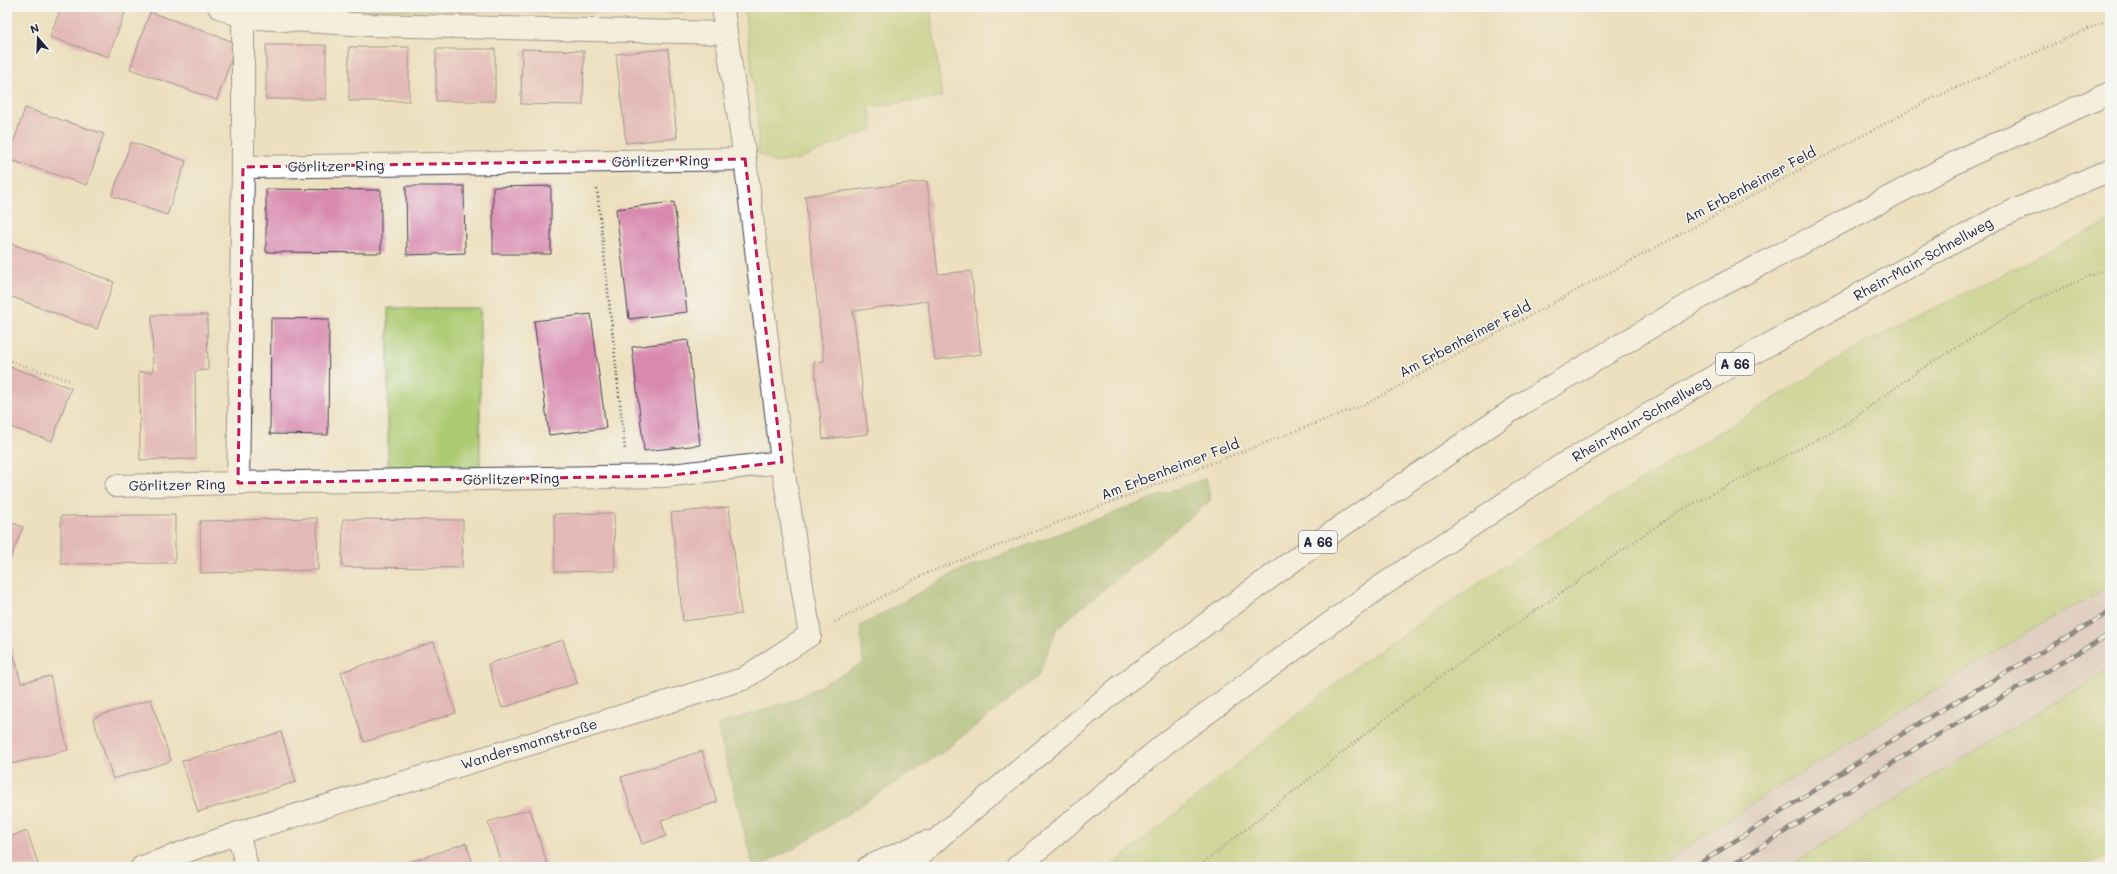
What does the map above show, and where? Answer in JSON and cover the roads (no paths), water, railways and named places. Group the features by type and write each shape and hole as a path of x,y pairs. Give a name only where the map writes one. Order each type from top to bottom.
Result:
{"main road":[{"path":"219,7 244,12 368,24 726,33"},
{"path":"723,7 745,159 782,462"},
{"path":"243,167 244,12"},
{"name":"A 66","path":"907,867 942,835 1122,685 1327,536 1523,403 1720,286 1968,156 2110,93"},
{"name":"Görlitzer Ring","path":"238,483 243,167 745,159"},
{"name":"Rhein-Main-Schnellweg","path":"1017,867 1166,743 1377,589 1562,465 1758,350 1997,218 2110,170"},
{"name":"Görlitzer Ring","path":"116,486 664,476 782,462"},
{"name":"Wandersmannstraße","path":"142,867 238,833 743,679 810,636 782,462"},
{"path":"238,833 247,867"},
{"path":"868,867 942,835"}],"railway":[{"path":"1694,867 1921,722 2110,612"},
{"path":"1729,867 1929,740 2110,634"}]}
